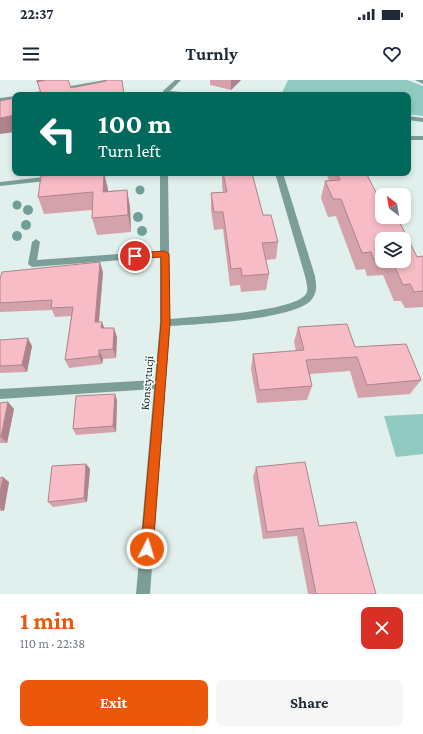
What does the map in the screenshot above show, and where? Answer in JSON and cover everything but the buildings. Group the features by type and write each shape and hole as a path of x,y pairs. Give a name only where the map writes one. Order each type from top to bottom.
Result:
{"street":[{"path":"47,92 115,80"},
{"path":"164,80 165,92"},
{"path":"166,92 178,80"},
{"path":"418,80 423,82"},
{"path":"0,100 12,98"},
{"path":"411,118 423,120"},
{"path":"411,138 423,138"},
{"name":"Konstytucji","path":"143,594 165,323 164,176"},
{"path":"165,323 275,312 298,305 308,298 312,291 310,276 280,176"},
{"path":"0,184 58,178"},
{"path":"36,242 32,264 165,254"},
{"path":"0,394 160,384"}],"green space":[{"path":"288,80 407,80 423,86 423,116 411,114 411,92 282,92"},
{"path":"423,414 423,454 396,457 384,416"}],"route":[{"path":"135,256 165,254 165,323 147,549"}]}
